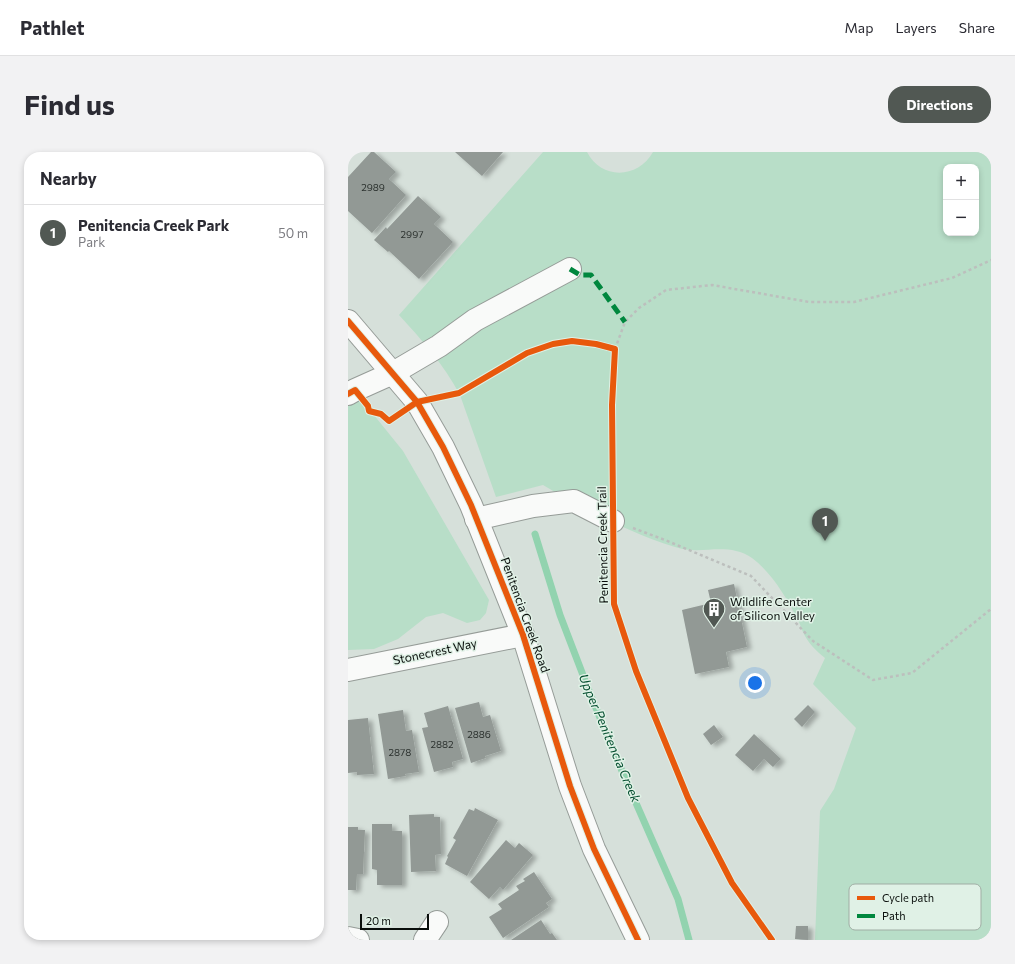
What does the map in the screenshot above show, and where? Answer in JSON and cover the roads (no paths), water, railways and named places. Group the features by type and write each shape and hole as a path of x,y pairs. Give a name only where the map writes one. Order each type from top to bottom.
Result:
{"street":[{"path":"348,394 393,373 440,346 475,320 570,270"},
{"name":"Penitencia Creek Road","path":"348,321 417,402 443,447 471,505 523,634 570,786 594,849 638,940"},
{"path":"476,519 533,506 574,501 613,521"},
{"name":"Stonecrest Way","path":"348,670 523,634"},
{"path":"425,940 437,922"},
{"path":"348,938 358,940"}],"waterway":[{"name":"Upper Penitencia Creek","path":"535,534 560,615 622,771 678,899 689,940"}],"place":[{"name":"Penitencia Creek Park","path":"825,541"},
{"name":"Wildlife Center of Silicon Valley","path":"714,628"}]}
